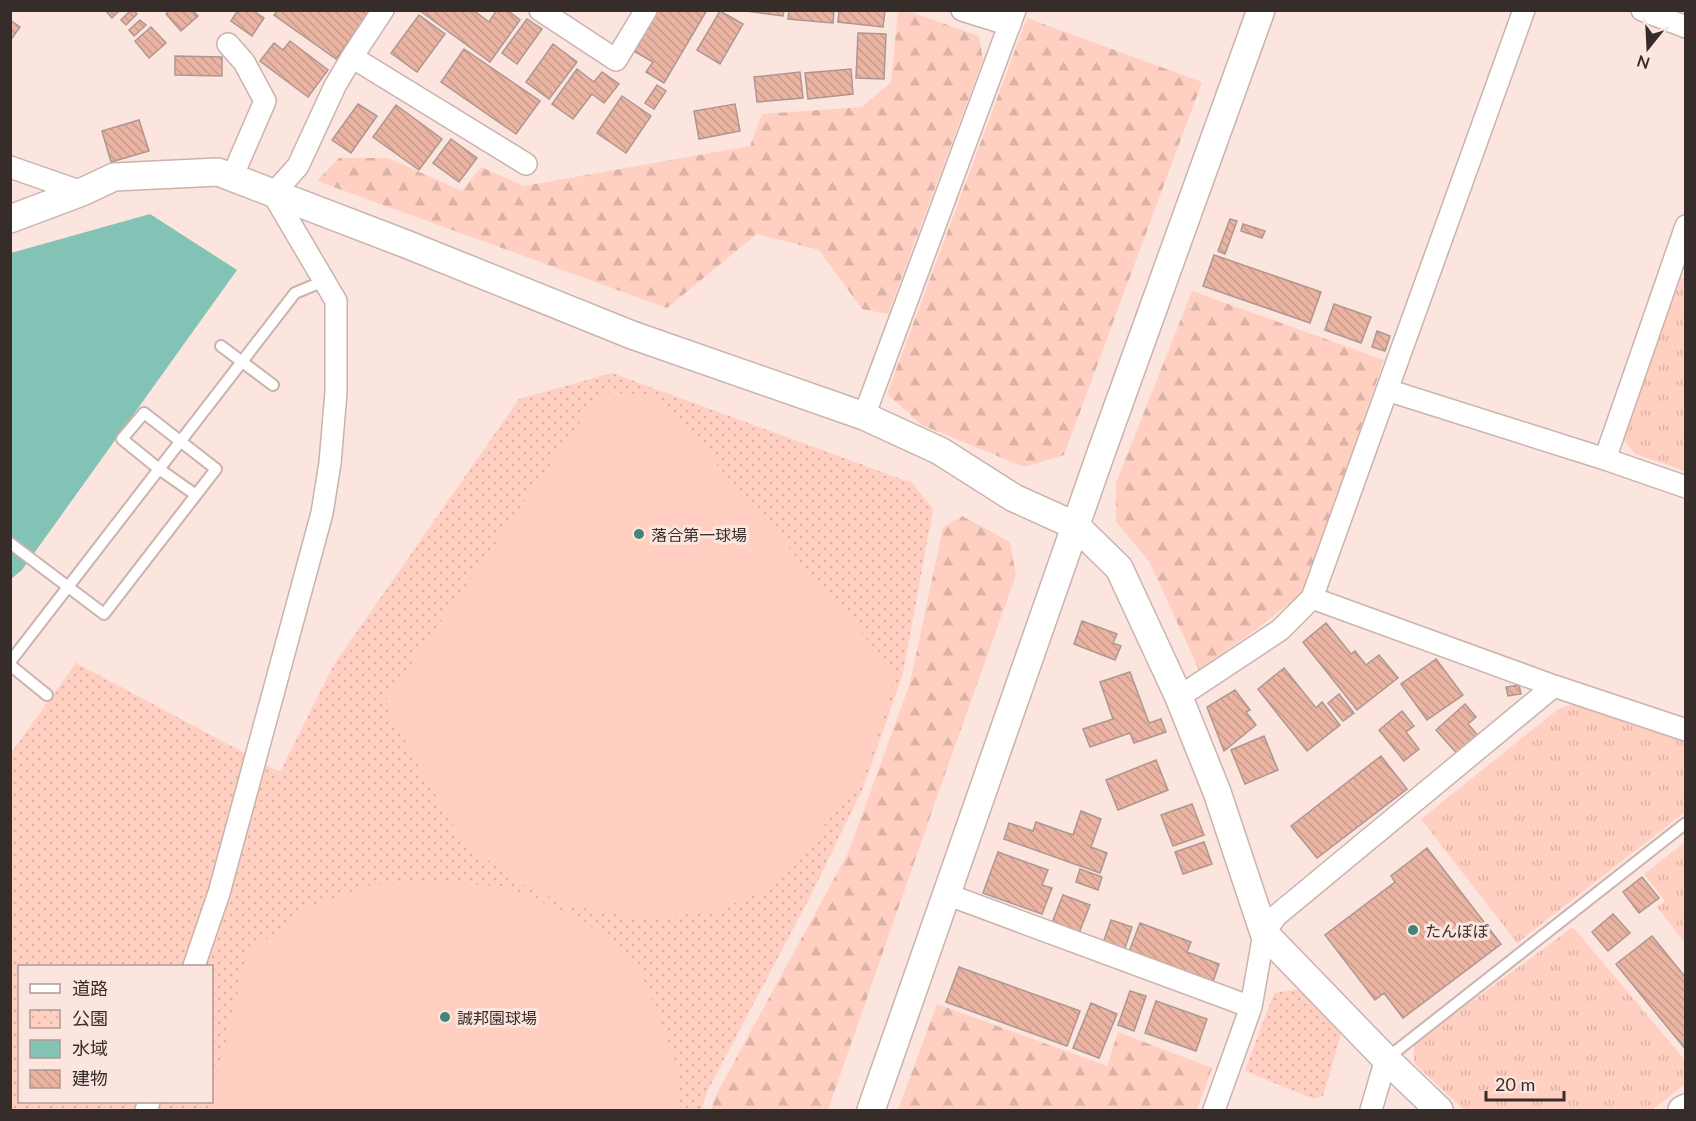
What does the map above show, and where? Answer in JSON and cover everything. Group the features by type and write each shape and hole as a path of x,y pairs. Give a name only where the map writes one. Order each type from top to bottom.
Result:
{"street":[{"path":"273,194 298,166 335,86 382,10"},
{"path":"540,10 616,60 646,10"},
{"path":"864,416 1012,18 962,10"},
{"path":"871,1110 1105,441 1261,10"},
{"path":"1178,694 1191,690 1280,630 1312,598 1524,10"},
{"path":"1642,10 1686,27"},
{"path":"228,44 244,62 265,101 232,177"},
{"path":"352,57 526,164"},
{"path":"10,167 82,192"},
{"path":"10,219 82,192 114,177 218,172 417,248 632,335 864,416 940,451 1014,498 1076,526 1119,568 1178,694 1218,792 1264,933 1386,1059 1439,1110"},
{"path":"194,965 219,893 322,513 330,463 336,392 336,301 273,194"},
{"path":"1605,459 1681,251 1686,226"},
{"path":"1387,390 1605,459 1686,488"},
{"path":"1312,598 1554,686 1686,730"},
{"path":"1214,1110 1251,1007 1264,933 1276,916 1554,686"},
{"path":"946,894 1251,1007"},
{"path":"1371,1110 1386,1059"}],"lane":[{"path":"47,695 10,664 295,293 324,281"},
{"path":"221,346 273,385"},
{"path":"10,543 104,614 196,495 216,469 144,413 122,439 196,495"},
{"path":"1386,1059 1686,823"}],"green space":[{"path":"898,11 908,11 979,36 983,60 888,314 862,309 819,250 757,234 667,308 317,181 339,158 388,158 462,191 481,167 524,186 750,146 762,114 862,107 891,82"},
{"path":"1027,18 1202,82 1064,455 1024,467 922,425 887,394"},
{"path":"1679,277 1685,279 1685,471 1635,454 1615,429"},
{"path":"1192,291 1384,360 1303,593 1199,670 1149,561 1116,522 1116,483"},
{"path":"612,373 912,483 933,509 903,673 864,786 811,895 708,1090 701,1110 11,1110 11,753 76,663 280,772 333,666 519,399"},
{"name":"落合第一球場","path":"601,392 657,395 896,673 864,774 813,840 770,889 715,911 645,919 566,905 510,878 459,836 384,703"},
{"path":"962,516 1010,542 1016,575 828,1110 711,1110 716,1095 848,853 910,683 943,527"},
{"path":"1584,699 1685,738 1685,812 1517,943 1421,819 1557,710"},
{"path":"1685,842 1685,943 1657,907 1665,901 1644,874"},
{"name":"誠邦園球場","path":"435,883 502,886 582,919 640,970 676,1063 678,1110 209,1110 211,1103 213,1103 213,1094 247,954 307,909 370,885"},
{"path":"1573,927 1685,1060 1685,1084 1652,1110 1464,1110 1414,1063 1414,1044"},
{"path":"1300,989 1342,1031 1323,1096 1314,1099 1245,1071 1274,993"},
{"path":"937,1004 1107,1066 1118,1032 1212,1068 1197,1110 898,1110"}],"water":[{"path":"150,214 237,270 22,570 11,579 11,253"}],"building":[{"path":"105,10 120,10 112,18"},
{"path":"131,10 137,14 126,25 121,20"},
{"path":"170,10 192,10 198,16 181,31 166,14"},
{"path":"238,10 252,10 264,18 252,36 231,21"},
{"path":"278,10 366,10 369,13 336,59 274,15"},
{"path":"419,10 473,10 489,22 497,10 507,10 520,20 490,62"},
{"path":"656,10 707,10 664,83 646,72 653,62 632,50"},
{"path":"739,10 784,10 783,16"},
{"path":"789,10 834,10 833,23 788,19"},
{"path":"839,10 885,10 883,27 838,22"},
{"path":"720,11 743,24 720,64 697,50"},
{"path":"419,15 445,34 417,72 391,53"},
{"path":"527,19 542,29 517,64 502,53"},
{"path":"10,20 20,27 10,41"},
{"path":"140,20 146,25 134,36 129,30"},
{"path":"151,27 166,43 149,58 135,41"},
{"path":"858,33 886,34 884,79 856,78"},
{"path":"290,41 328,70 308,97 260,61 274,43 283,50"},
{"path":"553,44 577,62 549,99 526,82"},
{"path":"464,49 540,101 516,134 441,82"},
{"path":"175,56 222,57 222,76 175,75"},
{"path":"577,69 594,82 602,72 619,84 604,103 592,94 573,119 552,104"},
{"path":"851,69 853,94 808,99 805,73"},
{"path":"800,72 803,98 757,102 754,77"},
{"path":"657,85 666,91 654,109 645,103"},
{"path":"622,96 651,116 626,153 597,133"},
{"path":"358,104 377,116 351,153 332,140"},
{"path":"735,104 740,131 699,139 694,111"},
{"path":"396,105 442,139 419,170 373,137"},
{"path":"139,120 149,151 111,162 102,131"},
{"path":"451,139 477,158 459,182 433,163"},
{"path":"1230,219 1237,221 1225,254 1218,251"},
{"path":"1243,224 1265,231 1262,238 1241,231"},
{"path":"1214,255 1321,292 1310,323 1203,286"},
{"path":"1334,304 1371,317 1361,343 1325,330"},
{"path":"1377,331 1390,336 1385,351 1372,347"},
{"path":"1082,621 1117,634 1113,643 1121,646 1115,660 1074,644"},
{"path":"1326,623 1351,654 1355,651 1366,665 1379,655 1398,678 1357,710 1303,642"},
{"path":"1436,659 1463,695 1427,720 1401,684"},
{"path":"1284,668 1316,708 1322,702 1340,725 1307,751 1258,689"},
{"path":"1130,672 1149,723 1161,719 1166,732 1134,743 1130,733 1090,747 1083,729 1113,719 1100,682"},
{"path":"1519,685 1521,694 1508,696 1506,687"},
{"path":"1235,690 1250,710 1246,712 1256,725 1224,751 1207,707"},
{"path":"1339,694 1354,713 1343,721 1328,703"},
{"path":"1465,704 1476,717 1468,724 1480,738 1459,756 1436,730"},
{"path":"1402,711 1414,726 1406,732 1419,749 1404,761 1379,730"},
{"path":"1264,736 1278,770 1245,784 1231,750"},
{"path":"1381,756 1407,789 1317,858 1291,826"},
{"path":"1156,760 1168,790 1118,810 1106,780"},
{"path":"1192,804 1204,835 1173,846 1161,815"},
{"path":"1081,811 1101,819 1091,847 1107,853 1100,873 1004,839 1009,823 1033,831 1036,822 1073,835"},
{"path":"1204,842 1212,864 1183,874 1175,852"},
{"path":"1427,848 1501,944 1403,1018 1384,993 1375,1000 1325,935 1395,882 1391,876"},
{"path":"998,852 1048,870 1042,885 1052,888 1042,914 983,893"},
{"path":"1080,869 1102,877 1098,890 1076,882"},
{"path":"1642,877 1659,898 1639,913 1623,892"},
{"path":"1063,895 1090,905 1077,938 1050,928"},
{"path":"1613,914 1630,933 1608,951 1592,932"},
{"path":"1111,920 1132,927 1123,954 1102,946"},
{"path":"1140,923 1191,942 1187,952 1219,964 1211,988 1127,957"},
{"path":"1652,936 1686,978 1686,1050 1616,964"},
{"path":"959,967 1080,1011 1067,1046 946,1002"},
{"path":"1130,991 1146,996 1134,1031 1118,1025"},
{"path":"1156,1001 1207,1019 1196,1051 1145,1033"},
{"path":"1091,1003 1117,1014 1099,1058 1073,1048"}],"place":[{"name":"落合第一球場","path":"639,534"},
{"name":"たんぽぽ","path":"1413,930"},
{"name":"誠邦園球場","path":"445,1017"}]}
